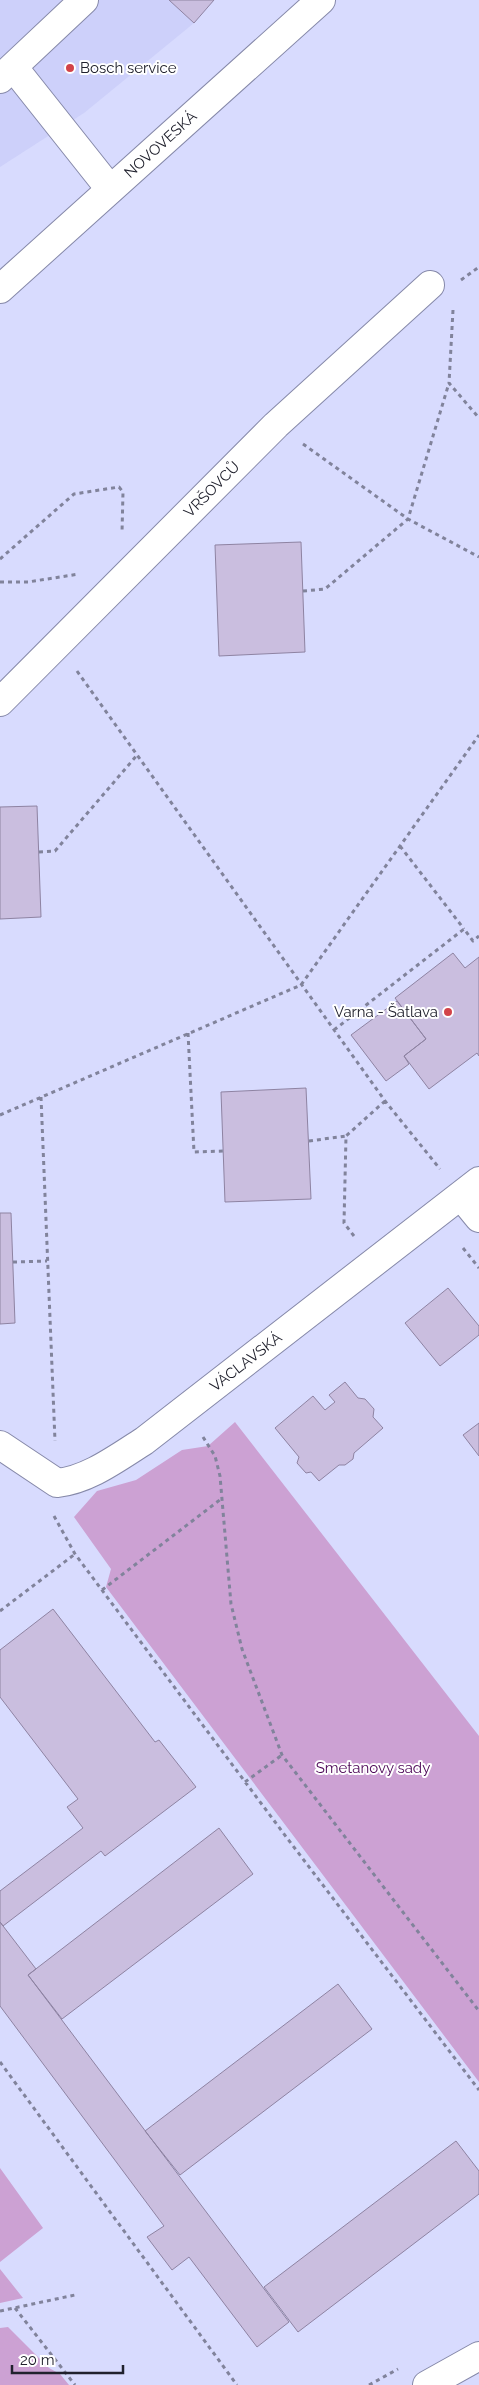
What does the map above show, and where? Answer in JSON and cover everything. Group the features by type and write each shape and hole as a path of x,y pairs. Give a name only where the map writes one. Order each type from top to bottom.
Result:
{"street":[{"path":"84,0 7,74 110,189"},
{"name":"NOVOVESKÁ","path":"0,289 321,0"},
{"name":"VRŠOVCŮ","path":"0,702 276,425 442,285"},
{"path":"470,1188 479,1218"},
{"name":"VÁCLAVSKÁ","path":"57,1483 72,1482 112,1461 144,1441 470,1188"},
{"path":"0,1445 57,1483"},
{"path":"427,2385 479,2356"}],"path":[{"path":"442,285 479,267"},
{"path":"303,591 325,589 408,519 449,383 453,305"},
{"path":"449,383 479,418"},
{"path":"276,425 408,519 479,557"},
{"path":"0,560 74,494 119,487 123,492 122,536 142,559"},
{"path":"0,582 28,582 87,573"},
{"path":"58,644 385,1101 470,1188"},
{"path":"0,1115 301,984 479,735"},
{"path":"39,852 55,851 138,754"},
{"path":"400,846 473,941 479,936"},
{"path":"334,1030 464,929"},
{"path":"188,1033 194,1152 223,1151"},
{"path":"41,1097 57,1483 53,1514 75,1554 479,2090"},
{"path":"308,1141 346,1136 385,1101"},
{"path":"346,1136 344,1223 373,1264"},
{"path":"13,1262 47,1261"},
{"path":"181,1413 205,1439 215,1456 220,1476 231,1604 242,1649 282,1755 479,2011"},
{"path":"102,1590 222,1498"},
{"path":"0,1611 75,1554"},
{"path":"245,1782 282,1755"},
{"path":"0,2062 237,2385"},
{"path":"0,2312 75,2295"},
{"path":"16,2308 75,2385"}],"shaded area":[{"name":"Bosch service","path":"0,0 169,0 194,23 84,113 0,167"}],"green space":[{"name":"Smetanovy sady","path":"235,1422 479,1736 479,2082 106,1587 111,1569 74,1517 97,1491 136,1480 182,1450 208,1446"},
{"path":"0,2168 43,2228 0,2262"},
{"path":"0,2269 23,2298 0,2303"},
{"path":"8,2327 49,2368 60,2374 69,2385 0,2385 0,2328"}],"building":[{"path":"169,0 214,0 194,23"},
{"path":"301,542 305,652 219,656 215,545"},
{"path":"37,806 41,917 0,919 0,807"},
{"path":"453,953 465,968 479,957 479,1056 477,1053 429,1089 404,1056 426,1039 395,998"},
{"path":"397,1001 426,1039 404,1056 409,1064 386,1081 351,1035"},
{"path":"306,1088 311,1199 225,1202 221,1092"},
{"path":"0,1213 11,1213 15,1323 0,1324"},
{"path":"448,1288 479,1326 479,1335 440,1366 405,1323"},
{"path":"345,1382 358,1398 365,1399 374,1409 373,1417 383,1428 354,1453 353,1459 345,1465 339,1465 319,1481 311,1472 306,1473 297,1463 299,1457 275,1428 313,1396 325,1410 335,1402 329,1395"},
{"path":"479,1423 479,1456 463,1435"},
{"path":"53,1609 155,1742 159,1740 196,1787 105,1856 101,1851 3,1926 0,1922 0,1891 83,1828 67,1807 78,1799 0,1697 0,1650"},
{"path":"219,1828 253,1874 62,2019 28,1975"},
{"path":"0,1922 36,1969 28,1975 289,2322 257,2347 189,2257 172,2270 147,2237 164,2226 0,2006"},
{"path":"338,1984 372,2029 180,2175 145,2131"},
{"path":"456,2141 479,2171 479,2194 298,2332 264,2287"}],"place":[{"name":"Bosch service","path":"70,68"},
{"name":"Varna - Šatlava","path":"448,1012"}]}
